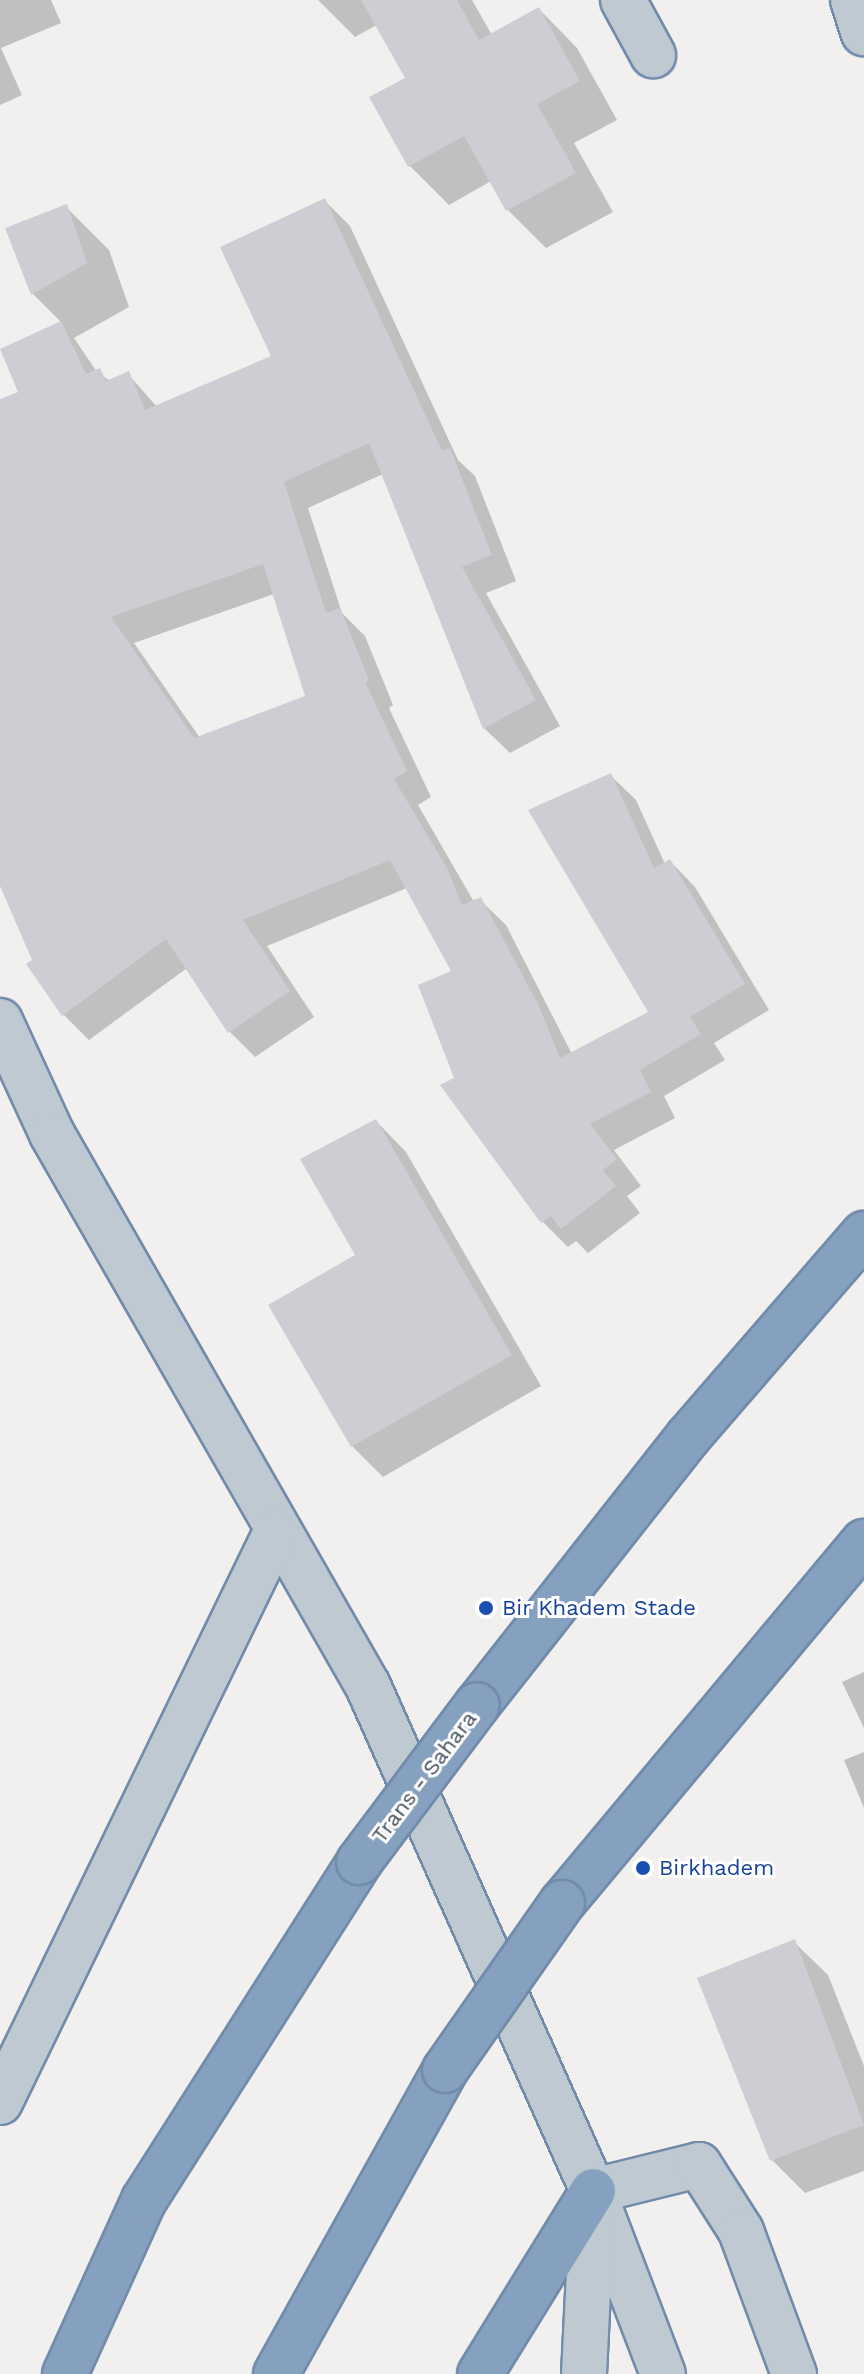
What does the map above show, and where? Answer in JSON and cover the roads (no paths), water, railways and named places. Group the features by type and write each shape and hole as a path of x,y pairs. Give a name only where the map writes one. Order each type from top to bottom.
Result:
{"highway":[{"name":"Trans - Sahara","path":"65,2374 144,2200 359,1862 477,1705 688,1437 864,1234"},
{"path":"276,2374 445,2070 562,1903 864,1542"},
{"path":"480,2374 593,2191"}],"street":[{"path":"623,0 653,55"},
{"path":"853,0 864,33"},
{"path":"0,1021 52,1134 276,1532 368,1686 593,2191 663,2374"},
{"path":"0,2102 276,1532"},
{"path":"593,2191 699,2165 741,2231 794,2374"},
{"path":"586,2373 593,2191"}],"place":[{"name":"Bir Khadem Stade","path":"486,1608"},
{"name":"Birkhadem","path":"643,1868"}]}
